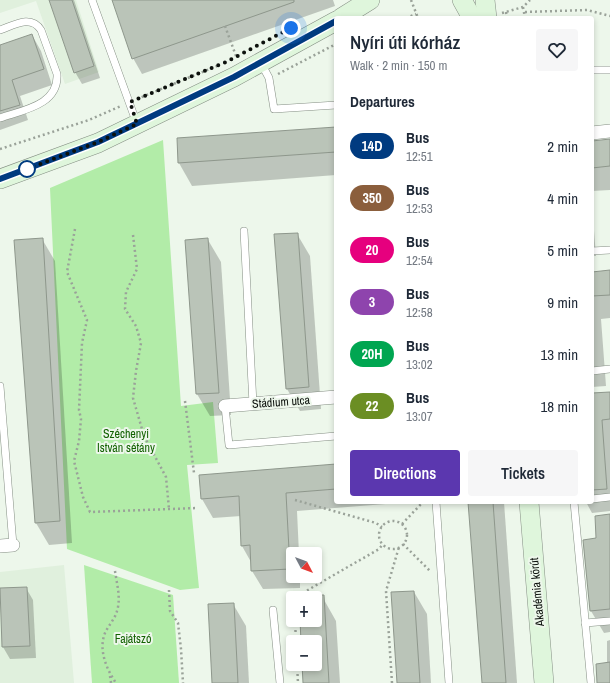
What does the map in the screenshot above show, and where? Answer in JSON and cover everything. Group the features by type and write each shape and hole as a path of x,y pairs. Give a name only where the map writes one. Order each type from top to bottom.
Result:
{"street":[{"path":"462,0 471,16"},
{"path":"485,0 487,16"},
{"path":"345,16 371,2"},
{"path":"0,179 98,142 137,124 261,63 334,22"},
{"path":"594,133 610,131"},
{"name":"Stádium utca","path":"225,406 334,397"},
{"name":"Akadémia körút","path":"529,504 544,683"}],"lane":[{"path":"92,0 137,124"},
{"path":"0,30 30,21 38,25 58,79 53,93 42,103 0,118"},
{"path":"261,63 269,78 274,109 334,105"},
{"path":"594,70 610,70"},
{"path":"244,231 253,404"},
{"path":"594,252 610,250"},
{"path":"594,371 610,369"},
{"path":"0,386 6,545"},
{"path":"225,406 229,445 334,436"},
{"path":"594,499 610,497"},
{"path":"436,504 440,581 449,683"},
{"path":"574,504 591,683"},
{"path":"273,610 280,683"},
{"path":"585,623 610,621"}],"path":[{"path":"411,0 416,14 411,16"},
{"path":"507,16 506,12 524,8 530,0"},
{"path":"524,8 525,16"},
{"path":"525,12 587,10 610,16"},
{"path":"225,26 236,56 231,59"},
{"path":"0,149 89,120 218,65"},
{"path":"74,229 67,272 87,320 82,343 79,441 74,461 83,497 90,512 197,508"},
{"path":"133,235 137,269 126,292 125,309 136,326 141,343 133,398 144,436 166,477 169,509"},
{"path":"185,401 194,473"},
{"path":"295,500 376,523 382,527"},
{"path":"402,524 421,504"},
{"path":"394,521 402,524 406,532 405,541 403,544 399,547 391,548 383,544 379,536 382,527 389,522 394,521"},
{"path":"306,591 379,549 383,544"},
{"path":"403,544 440,581"},
{"path":"392,683 386,591 399,547"},
{"path":"115,571 119,597 117,613 105,634 103,646 105,663 110,675 116,683"},
{"path":"169,590 170,611 178,623 183,683"},
{"path":"297,671 298,683"},
{"path":"110,675 111,683"}],"shaded area":[{"path":"0,0 76,0 99,72 65,84 36,1 0,13"},
{"path":"64,565 74,683 0,683 0,572"}],"green space":[{"name":"Széchenyi István sétány","path":"163,140 181,406 213,402 218,463 187,465 199,588 180,590 67,549 50,188"},
{"name":"Fajátszó","path":"84,565 173,595 179,683 92,683"}],"building":[{"path":"49,0 72,0 94,66 74,73"},
{"path":"112,0 294,0 294,2 132,59"},
{"path":"32,34 44,69 12,80 20,105 0,111 0,45"},
{"path":"334,127 334,152 178,163 177,138"},
{"path":"610,139 610,166 594,168 594,141"},
{"path":"298,233 309,387 286,389 274,234"},
{"path":"43,238 60,521 35,523 14,240"},
{"path":"208,238 219,393 196,394 185,240"},
{"path":"610,270 610,295 594,296 594,272"},
{"path":"610,392 610,419 602,420 607,489 594,490 594,393"},
{"path":"334,464 334,489 286,493 289,547 286,547 286,569 251,571 250,545 241,546 239,496 201,499 199,475"},
{"path":"468,504 493,504 506,683 482,683"},
{"path":"610,514 610,609 590,611 583,540 596,538 595,516"},
{"path":"27,587 30,646 2,647 0,588"},
{"path":"414,591 420,683 397,683 391,592"},
{"path":"322,595 324,595 329,683 303,683 302,671 322,671 322,635 301,635 300,627 322,627"},
{"path":"234,603 238,683 212,683 208,604"},
{"path":"610,662 610,683 597,683 596,664"}],"bus line":[{"name":"14D","path":"0,179 98,142 234,77 334,22"}],"route":[{"path":"27,169 98,142 137,124 130,102 226,62 291,28"}]}
